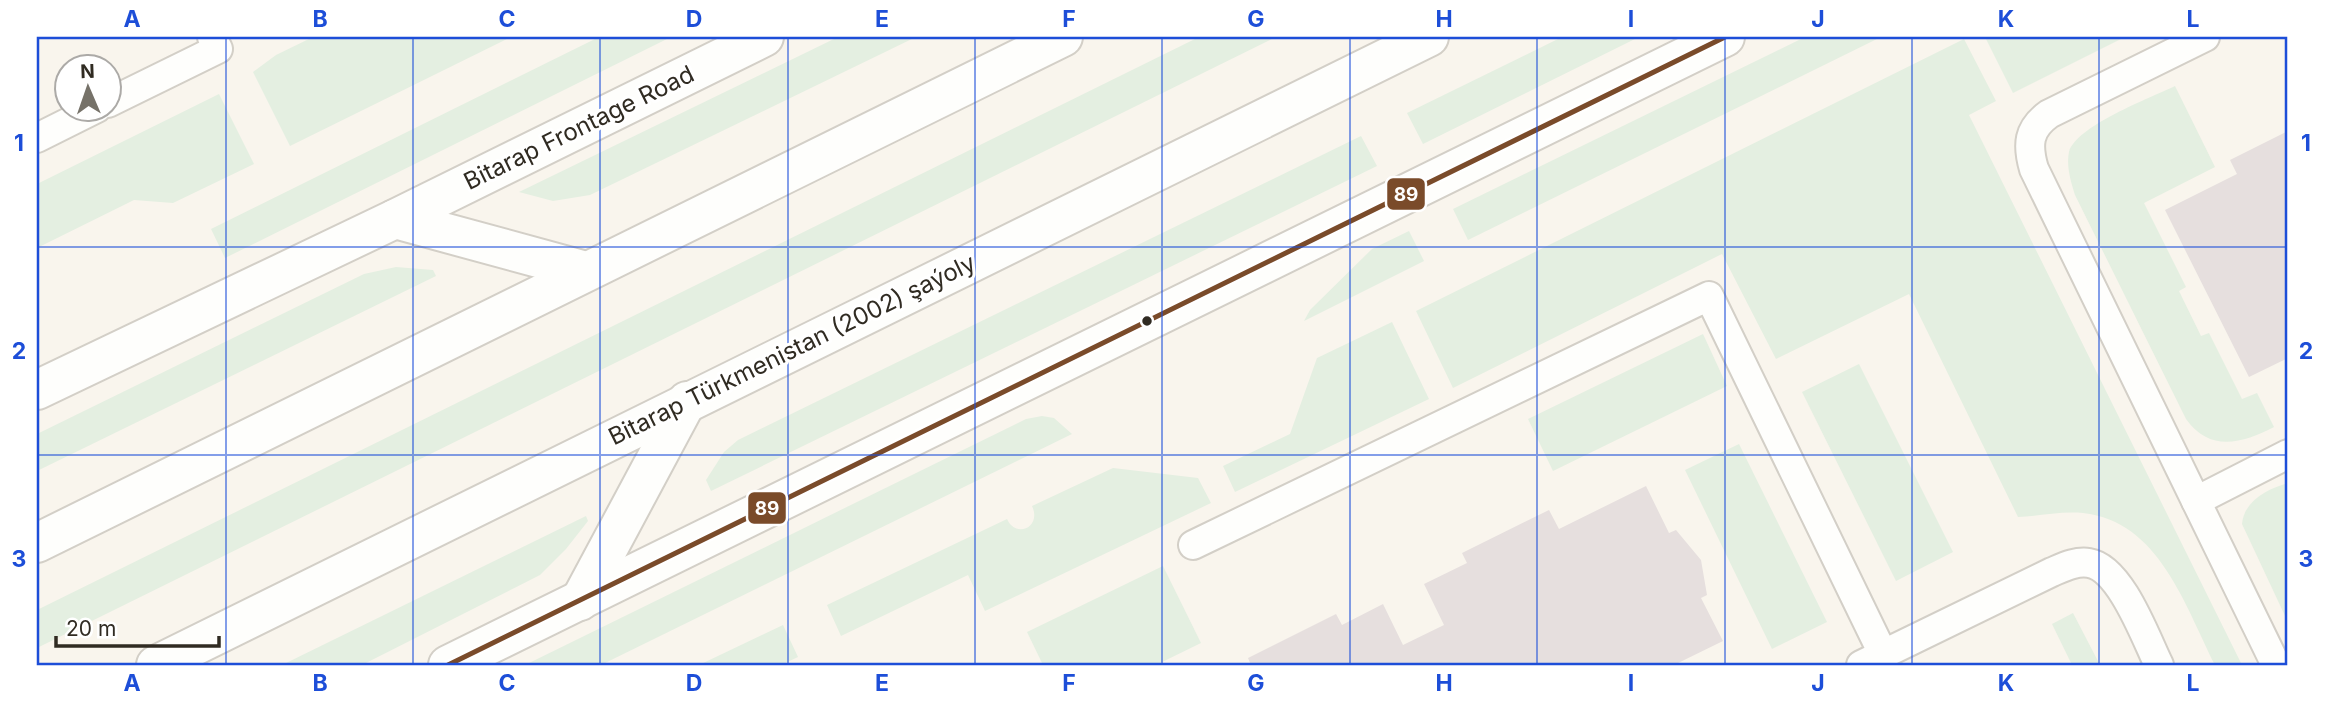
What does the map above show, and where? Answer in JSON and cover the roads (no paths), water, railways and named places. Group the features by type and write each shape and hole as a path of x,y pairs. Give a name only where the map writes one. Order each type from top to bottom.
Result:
{"street":[{"name":"Bitarap Frontage Road","path":"37,390 395,219 764,37"},
{"path":"37,543 1063,37"},
{"name":"Bitarap Türkmenistan (2002) şaýoly","path":"156,665 1429,37"},
{"path":"448,665 1725,37"},
{"path":"395,219 586,271"},
{"path":"580,600 687,401"}],"lane":[{"path":"122,96 218,49 212,37"},
{"path":"2205,37 2049,114 2037,123 2030,135 2029,152 2034,169 2276,665"},
{"path":"37,138 69,122"},
{"path":"1193,545 1709,296 1872,659 2052,572 2071,564 2091,563 2111,575 2123,593 2159,665"},
{"path":"2196,501 2288,454"}]}
